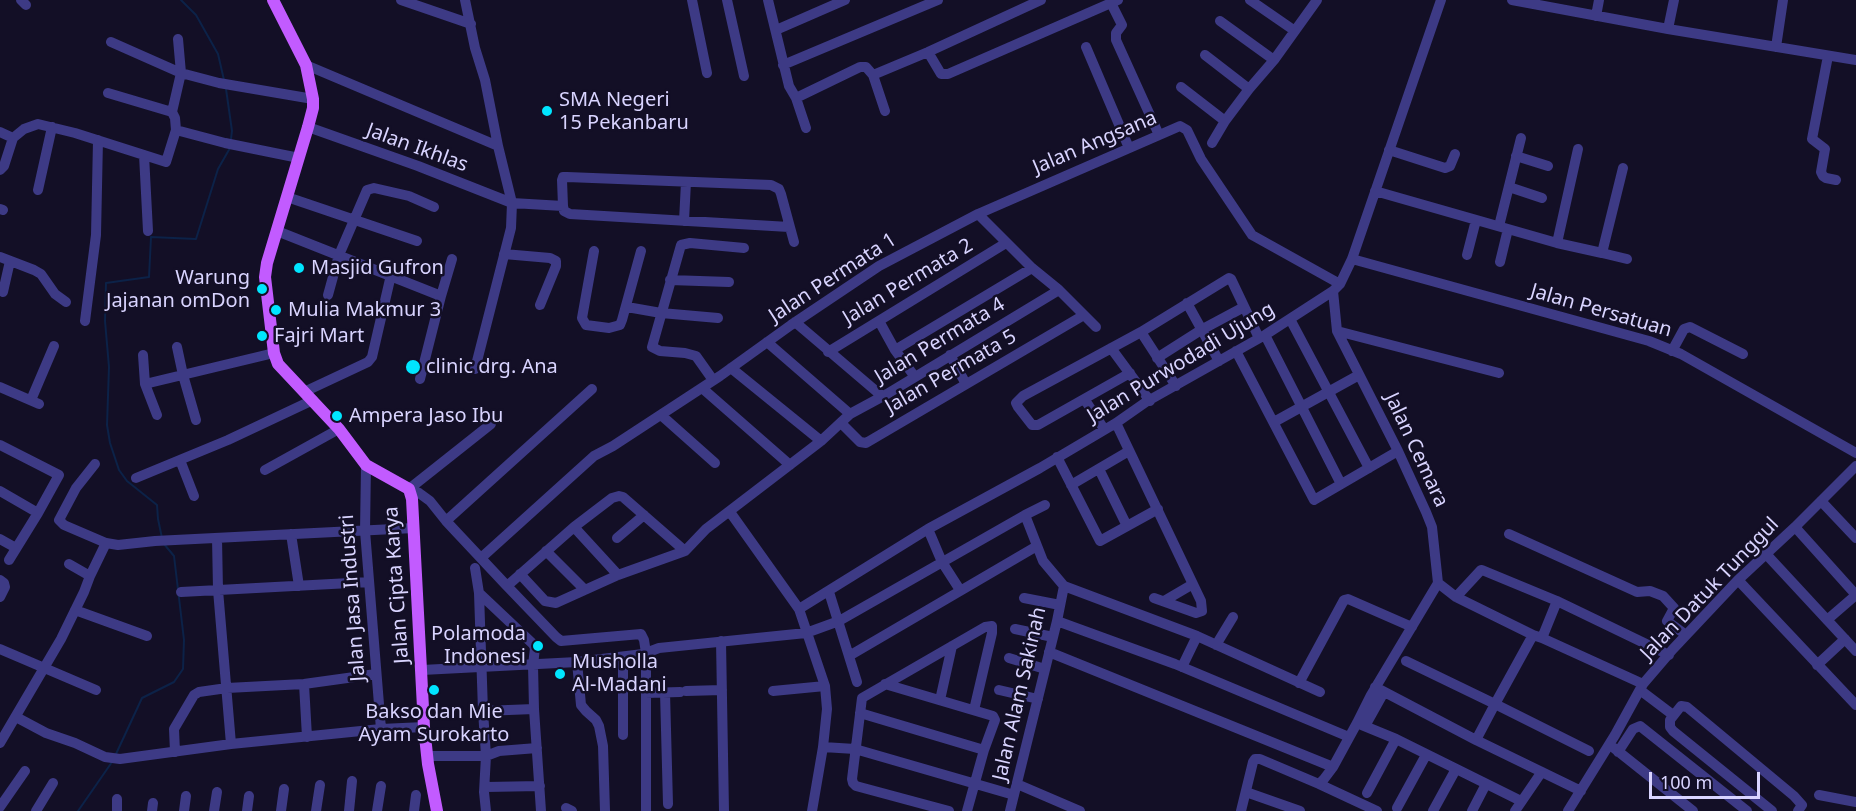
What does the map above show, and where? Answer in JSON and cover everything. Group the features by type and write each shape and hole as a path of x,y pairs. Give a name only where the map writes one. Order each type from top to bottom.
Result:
{"main road":[{"name":"Jalan Cipta Karya","path":"273,0 306,65 313,99 308,127 267,263 266,277 274,353 278,364 339,429 366,465 409,489 414,528 424,727 437,811"}],"street":[{"path":"400,0 471,24"},
{"path":"465,0 512,203 511,228 475,369"},
{"path":"692,0 707,73"},
{"path":"727,0 744,76"},
{"path":"768,0 789,86 796,98 806,128"},
{"path":"776,30 845,0"},
{"path":"783,65 938,0"},
{"path":"873,75 1041,0"},
{"path":"1251,0 1295,31"},
{"path":"1336,287 1352,259 1441,0"},
{"path":"1512,0 1856,60"},
{"path":"1596,16 1599,0"},
{"path":"1668,29 1674,0"},
{"path":"1776,47 1783,0"},
{"path":"1212,143 1249,89 1275,60 1314,1"},
{"path":"928,52 941,74 948,74 1114,2 1122,25 1116,33 1116,40 1159,135"},
{"path":"1220,21 1275,60"},
{"path":"0,170 4,166 13,138 24,129 38,124 166,162 176,130 172,112 180,73 178,39"},
{"path":"111,42 180,73 313,99"},
{"path":"1086,47 1129,148"},
{"path":"1205,56 1249,89"},
{"path":"1828,56 1812,139 1825,149 1821,172 1823,176 1836,180"},
{"path":"306,65 498,146"},
{"path":"796,98 860,67 866,67 873,75 885,111"},
{"path":"1181,87 1225,121"},
{"path":"108,93 172,112"},
{"name":"Jalan Angsana","path":"978,214 1180,126 1184,128 1201,159 1252,236 1336,287"},
{"name":"Jalan Ikhlas","path":"308,127 418,166 512,203 563,206 564,211 570,214 789,227"},
{"path":"38,190 52,128"},
{"path":"176,130 299,158"},
{"path":"0,132 13,138"},
{"path":"1500,262 1509,187 1521,138"},
{"path":"85,321 96,236 98,140"},
{"path":"1560,243 1578,148"},
{"path":"1389,150 1445,168 1450,166 1455,154"},
{"path":"144,155 148,231"},
{"path":"1516,156 1548,166"},
{"path":"1602,253 1623,168"},
{"path":"563,206 561,180 563,177 774,186 781,194 794,242"},
{"path":"684,221 686,182"},
{"path":"1509,187 1542,198"},
{"path":"328,295 339,255 367,190 374,188 409,196 434,207"},
{"path":"1375,190 1503,228 1627,259"},
{"path":"287,197 417,241"},
{"path":"978,214 1096,327"},
{"name":"Jalan Permata 1","path":"481,558 594,456 702,388 879,266 978,214"},
{"path":"1467,255 1476,220"},
{"path":"277,231 441,296"},
{"name":"Jalan Permata 2","path":"828,352 1006,243"},
{"path":"713,380 696,356 660,351 652,347 678,249 683,244 744,248"},
{"path":"594,251 582,322 586,325 615,328 620,325 627,307 641,251"},
{"path":"504,254 550,258 556,261 540,305"},
{"path":"3,292 5,259 41,274 55,294 66,302"},
{"path":"420,379 452,259"},
{"name":"Jalan Persatuan","path":"1352,259 1649,341 1681,354 1856,453"},
{"path":"895,350 1032,268"},
{"path":"136,478 228,440 368,362 372,357 391,275"},
{"path":"1130,373 1035,425 1032,425 1016,403 1023,396 1141,332 1230,278 1341,484"},
{"path":"670,280 729,282"},
{"name":"Jalan Purwodadi Ujung","path":"799,609 928,530 1116,423 1262,336 1336,287"},
{"name":"Jalan Cemara","path":"1336,287 1337,331 1398,451 1432,527 1438,583"},
{"name":"Jalan Permata 4","path":"685,551 706,530 821,441 850,414 883,397 1059,290"},
{"path":"1187,303 1219,361"},
{"path":"627,307 661,314 718,318"},
{"path":"1157,358 1201,330 1245,307"},
{"name":"Jalan Permata 5","path":"841,423 860,442 866,443 1084,315"},
{"path":"1290,319 1369,468"},
{"path":"879,321 895,350 915,377"},
{"path":"795,322 883,397"},
{"path":"1672,351 1684,329 1690,327 1743,354"},
{"path":"1337,331 1499,373"},
{"path":"1141,332 1176,386"},
{"path":"766,342 850,414"},
{"path":"0,387 35,402 54,346"},
{"path":"177,347 196,420"},
{"path":"1111,348 1150,401"},
{"path":"1236,351 1314,500 1398,451"},
{"path":"145,384 274,353"},
{"path":"143,355 145,384 157,415"},
{"path":"950,355 966,384"},
{"path":"731,368 821,441"},
{"path":"1274,422 1359,375"},
{"path":"702,388 790,465"},
{"path":"446,521 592,389"},
{"path":"1084,400 1104,429"},
{"path":"661,415 715,463"},
{"path":"1116,423 1193,585 1202,611 1200,613 1159,599 1193,585"},
{"path":"491,424 409,489 430,501 556,638 561,640 641,634 646,653 646,811"},
{"path":"265,470 339,429"},
{"path":"0,445 59,474 76,488"},
{"path":"1071,486 1129,450"},
{"path":"1057,457 1100,541 1158,510"},
{"path":"180,460 194,496"},
{"path":"95,464 76,488 60,522 106,543 118,545 155,541 414,528"},
{"name":"Jalan Jasa Industri","path":"366,465 365,531 381,729"},
{"name":"Jalan Datuk Tunggul","path":"1568,811 1642,687 1686,635 1738,580 1856,466"},
{"path":"1099,469 1127,526"},
{"path":"9,560 59,474"},
{"path":"0,492 38,513"},
{"path":"507,586 520,574 546,551 574,527 612,498 619,496 685,551 618,575 556,603 545,601 520,574"},
{"path":"1821,501 1856,538"},
{"path":"422,670 577,662 623,657 659,648 806,633 839,621 1025,514 1045,505"},
{"path":"730,512 799,609 825,686 827,709 812,811"},
{"path":"1025,514 1043,561 1064,586 1197,636 1320,692"},
{"path":"616,538 644,515"},
{"path":"574,527 618,575"},
{"path":"1795,527 1856,595 1827,620"},
{"path":"928,530 942,562 960,590"},
{"path":"291,534 299,586"},
{"path":"1509,534 1637,592 1650,591 1663,596 1674,608 1667,621 1686,635"},
{"path":"217,538 218,590 231,744"},
{"path":"0,539 16,548"},
{"path":"0,743 45,668 106,543"},
{"path":"849,656 1037,546"},
{"path":"546,551 585,590"},
{"path":"1766,554 1856,651"},
{"path":"69,564 90,576"},
{"path":"475,568 479,593 486,811"},
{"path":"1456,597 1482,570 1557,601 1669,655"},
{"path":"0,580 5,587 0,597"},
{"path":"1738,580 1856,705"},
{"path":"181,592 369,582"},
{"path":"1321,781 1333,767 1349,737 1361,725 1412,627 1438,583 1456,597 1642,687 1673,715"},
{"name":"Jalan Alam Sakinah","path":"1010,811 1064,586"},
{"path":"829,591 857,682"},
{"path":"479,593 535,648 534,709 541,811"},
{"path":"1024,598 1060,605"},
{"path":"1299,682 1344,600 1348,599 1412,627"},
{"path":"1476,740 1557,601"},
{"path":"75,610 147,636"},
{"path":"1216,645 1233,617"},
{"path":"1057,621 1182,667 1349,737"},
{"path":"949,811 856,786 852,779 862,698 985,627 993,627 974,710"},
{"path":"1015,629 1053,638"},
{"path":"1182,667 1197,636"},
{"path":"1817,665 1845,639"},
{"path":"721,641 724,811"},
{"path":"940,700 952,646"},
{"path":"0,650 96,690"},
{"path":"1049,652 1333,767"},
{"path":"623,657 623,735"},
{"path":"1009,658 1045,669"},
{"path":"1406,661 1589,751"},
{"path":"577,662 581,705 596,720 603,746 605,811"},
{"path":"175,752 174,729 194,695 199,692 227,688 304,684 376,674"},
{"path":"304,684 307,737"},
{"path":"885,684 993,716 995,720 967,811"},
{"path":"773,691 825,686"},
{"path":"1380,689 1541,773 1581,791"},
{"path":"646,693 722,690"},
{"path":"999,690 1038,699"},
{"path":"665,692 668,804"},
{"path":"1772,811 1673,730 1670,724 1673,715 1681,706 1688,706 1798,799 1802,805 1798,811"},
{"path":"483,711 534,709"},
{"path":"860,713 984,750"},
{"path":"16,717 46,733 105,757 120,759 231,744 424,727"},
{"path":"1361,725 1395,739 1521,801"},
{"path":"1618,752 1633,729 1640,726 1746,811"},
{"path":"1367,793 1395,739"},
{"path":"1609,744 1693,811"},
{"path":"823,747 855,749 975,783 1016,789 1080,811"},
{"path":"428,756 486,756 499,751 537,748"},
{"path":"1397,808 1426,755"},
{"path":"1241,811 1253,762 1255,759 1260,759 1321,781 1377,811"},
{"path":"1433,811 1456,769"},
{"path":"0,807 25,771"},
{"path":"1515,811 1541,773"},
{"path":"349,811 352,781"},
{"path":"36,811 52,783"},
{"path":"1472,811 1486,784"},
{"path":"316,811 320,785"},
{"path":"377,811 381,786"},
{"path":"486,787 540,786"},
{"path":"281,811 284,789"},
{"path":"214,811 217,792"},
{"path":"1246,792 1300,811"},
{"path":"414,811 416,795"},
{"path":"1819,795 1856,802"},
{"path":"184,811 186,796"},
{"path":"247,811 249,796"},
{"path":"117,799 117,811"}],"waterway":[{"path":"181,0 196,15 218,54 224,80"},
{"path":"226,89 231,139"},
{"path":"162,538 157,505 127,481 119,470 110,443 107,425 109,367 105,321 106,283 149,277 151,237 196,239 218,169 230,148"},
{"path":"116,754 142,698 174,682 183,669 184,640 174,556 164,544"},
{"path":"78,811 112,762"}],"place":[{"name":"SMA Negeri 15 Pekanbaru","path":"547,111"},
{"name":"Masjid Gufron","path":"299,268"},
{"name":"Warung Jajanan omDon","path":"262,289"},
{"name":"Mulia Makmur 3","path":"276,310"},
{"name":"Fajri Mart","path":"262,336"},
{"name":"clinic drg. Ana","path":"413,367"},
{"name":"Ampera Jaso Ibu","path":"337,416"},
{"name":"Polamoda Indonesi","path":"538,646"},
{"name":"Musholla Al-Madani","path":"560,674"},
{"name":"Bakso dan Mie Ayam Surokarto","path":"434,690"}]}
